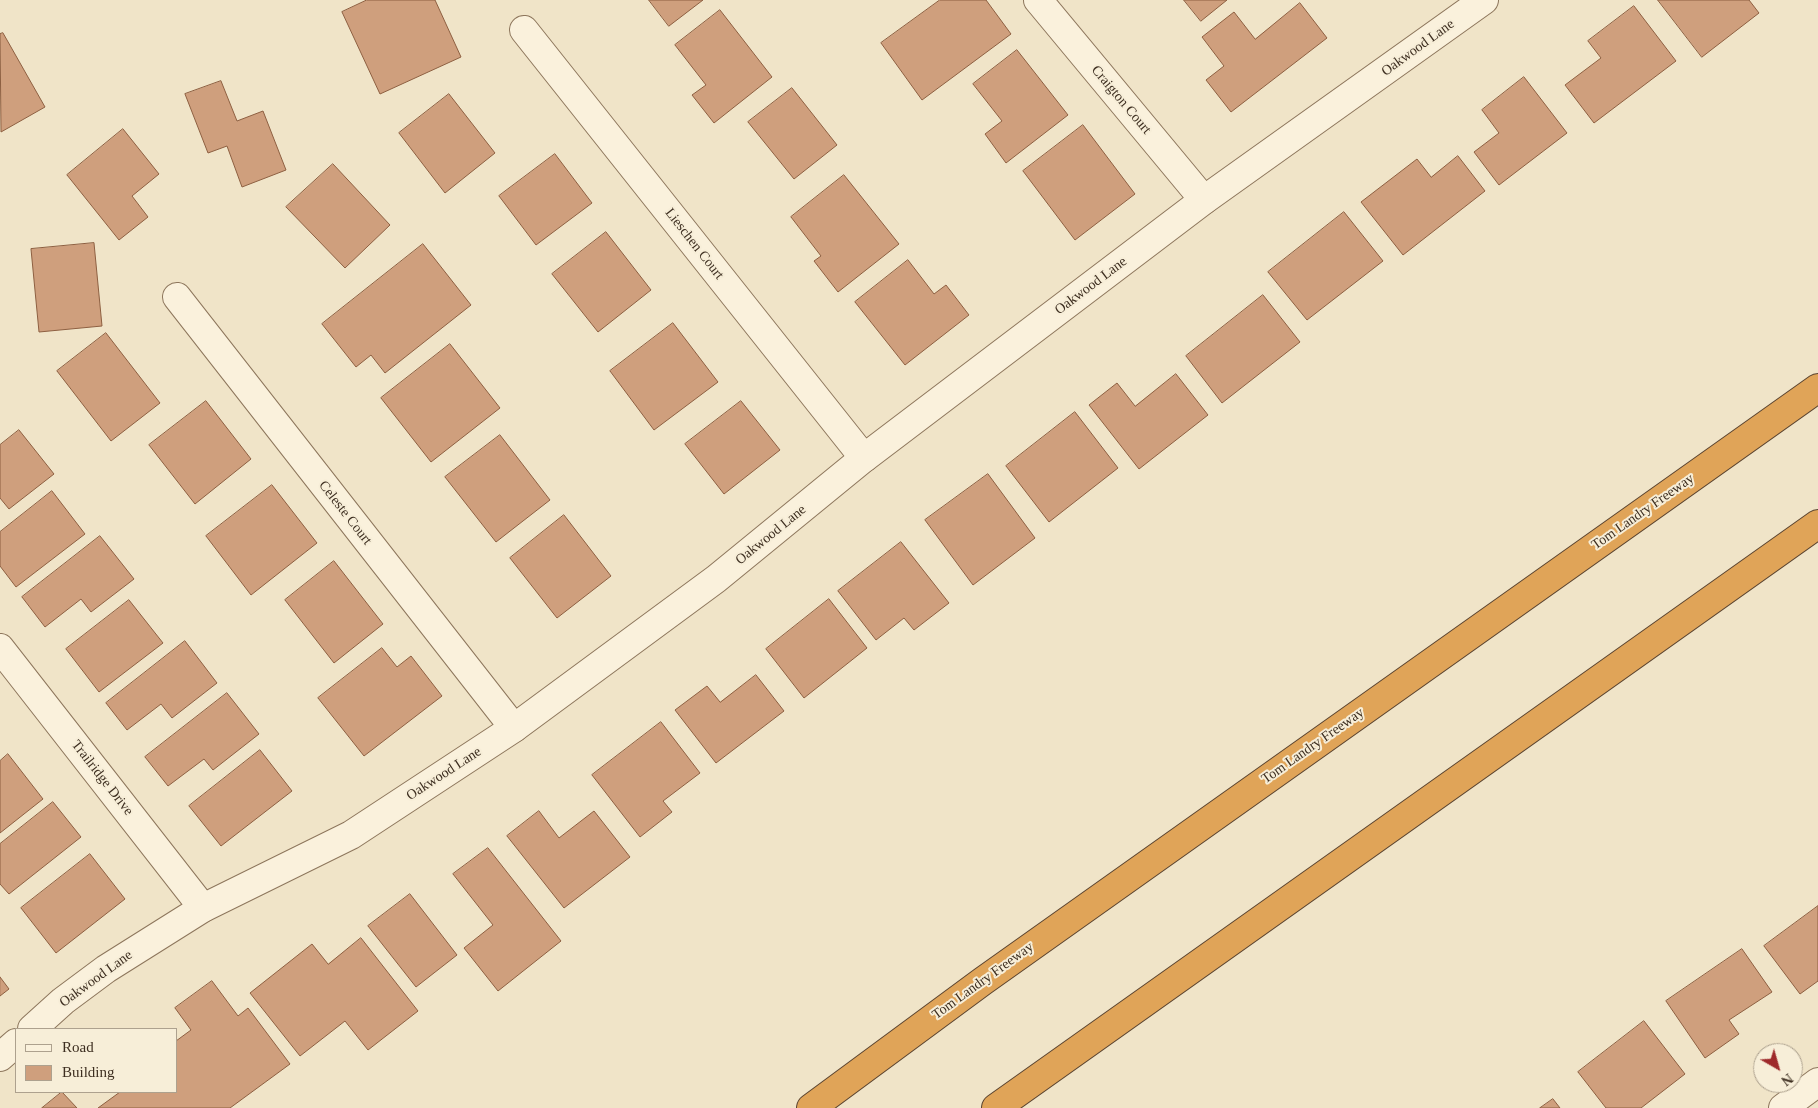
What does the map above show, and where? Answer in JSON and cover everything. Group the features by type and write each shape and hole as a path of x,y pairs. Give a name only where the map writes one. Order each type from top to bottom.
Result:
{"highway":[{"name":"Tom Landry Freeway","path":"811,1108 983,981 1818,388"},
{"path":"996,1108 1818,524"}],"street":[{"name":"Craigton Court","path":"1038,0 1204,200"},
{"name":"Oakwood Lane","path":"33,1028 64,1001 106,969 203,908 351,835 514,728 716,579 864,458 1204,200 1484,0"},
{"name":"Lieschen Court","path":"524,30 864,458"},
{"name":"Celeste Court","path":"177,297 514,728"},
{"name":"Trailridge Drive","path":"0,648 203,908"},
{"path":"0,1057 15,1044"},
{"path":"1783,1108 1818,1082"}],"building":[{"path":"367,0 435,0 461,57 380,94 342,12"},
{"path":"649,0 703,0 669,26"},
{"path":"940,0 986,0 1011,34 922,100 881,43"},
{"path":"1184,0 1227,0 1201,21"},
{"path":"1658,0 1749,0 1759,13 1702,57"},
{"path":"1300,3 1327,38 1231,112 1206,80 1224,66 1202,37 1234,12 1255,39"},
{"path":"1634,6 1676,61 1594,123 1565,85 1601,58 1588,41"},
{"path":"720,10 772,77 714,123 692,95 706,85 675,45"},
{"path":"3,33 45,107 1,132 0,34"},
{"path":"1017,50 1068,115 1006,163 985,134 1002,121 973,84"},
{"path":"1524,77 1567,133 1499,185 1474,152 1499,133 1482,110"},
{"path":"221,81 237,121 263,111 286,170 242,187 227,146 208,153 185,94"},
{"path":"792,88 837,145 794,179 748,122"},
{"path":"449,94 495,153 445,193 399,133"},
{"path":"1083,125 1135,194 1075,240 1023,171"},
{"path":"123,129 159,174 132,196 148,217 119,240 67,175"},
{"path":"555,154 592,203 536,245 499,196"},
{"path":"1458,156 1485,191 1403,255 1361,202 1417,159 1431,177"},
{"path":"333,164 390,225 345,268 286,207"},
{"path":"844,175 899,244 838,292 814,261 821,256 791,217"},
{"path":"1344,212 1383,261 1307,320 1268,272"},
{"path":"606,232 651,290 598,332 552,274"},
{"path":"94,243 102,326 39,332 31,249"},
{"path":"423,244 471,305 385,373 371,355 356,367 322,324"},
{"path":"908,260 934,294 946,285 969,315 905,365 855,302"},
{"path":"1263,295 1300,342 1222,403 1186,356"},
{"path":"673,323 718,382 654,430 610,371"},
{"path":"106,333 160,403 111,441 57,371"},
{"path":"450,344 500,408 431,462 381,398"},
{"path":"1176,374 1208,415 1139,469 1089,405 1117,383 1135,406"},
{"path":"206,401 251,459 195,504 149,445"},
{"path":"741,401 780,450 724,494 685,444"},
{"path":"1075,412 1118,468 1049,522 1006,466"},
{"path":"19,430 54,474 9,509 0,498 0,445"},
{"path":"500,435 550,500 496,542 445,477"},
{"path":"988,474 1035,538 973,585 925,520"},
{"path":"272,485 317,543 251,595 206,536"},
{"path":"52,491 85,534 16,587 0,566 0,532"},
{"path":"564,515 611,576 557,618 510,558"},
{"path":"100,536 134,579 91,612 81,599 45,627 22,597"},
{"path":"901,542 949,603 914,630 904,618 876,640 838,591"},
{"path":"334,561 383,624 334,663 285,600"},
{"path":"829,599 867,648 804,698 766,649"},
{"path":"129,600 163,643 99,692 66,649"},
{"path":"185,641 217,683 172,718 161,704 127,730 106,703"},
{"path":"382,648 397,667 411,656 442,696 364,756 318,698"},
{"path":"756,675 784,711 716,763 675,710 707,686 720,702"},
{"path":"227,693 259,734 213,770 204,759 168,786 145,757"},
{"path":"661,722 700,773 663,801 672,812 640,837 592,775"},
{"path":"260,750 292,791 221,846 189,806"},
{"path":"8,754 43,799 0,833 0,761"},
{"path":"53,802 81,837 9,894 0,884 0,844"},
{"path":"539,811 559,838 594,811 630,857 564,908 507,836"},
{"path":"488,848 561,941 498,991 464,948 493,925 453,874"},
{"path":"90,854 125,899 56,953 21,908"},
{"path":"410,894 457,955 416,987 368,926"},
{"path":"1818,906 1818,981 1800,994 1764,946"},
{"path":"361,938 418,1011 368,1050 345,1021 300,1056 250,993 312,944 328,964"},
{"path":"1742,949 1772,992 1729,1020 1739,1034 1705,1058 1666,1001"},
{"path":"0,977 9,989 0,996"},
{"path":"212,981 238,1016 248,1008 290,1064 230,1108 98,1108 119,1093 178,1093 178,1040 191,1030 175,1008"},
{"path":"1644,1021 1685,1074 1641,1108 1606,1108 1578,1072"},
{"path":"63,1093 77,1108 42,1108"},
{"path":"1553,1099 1560,1108 1540,1108"}]}
